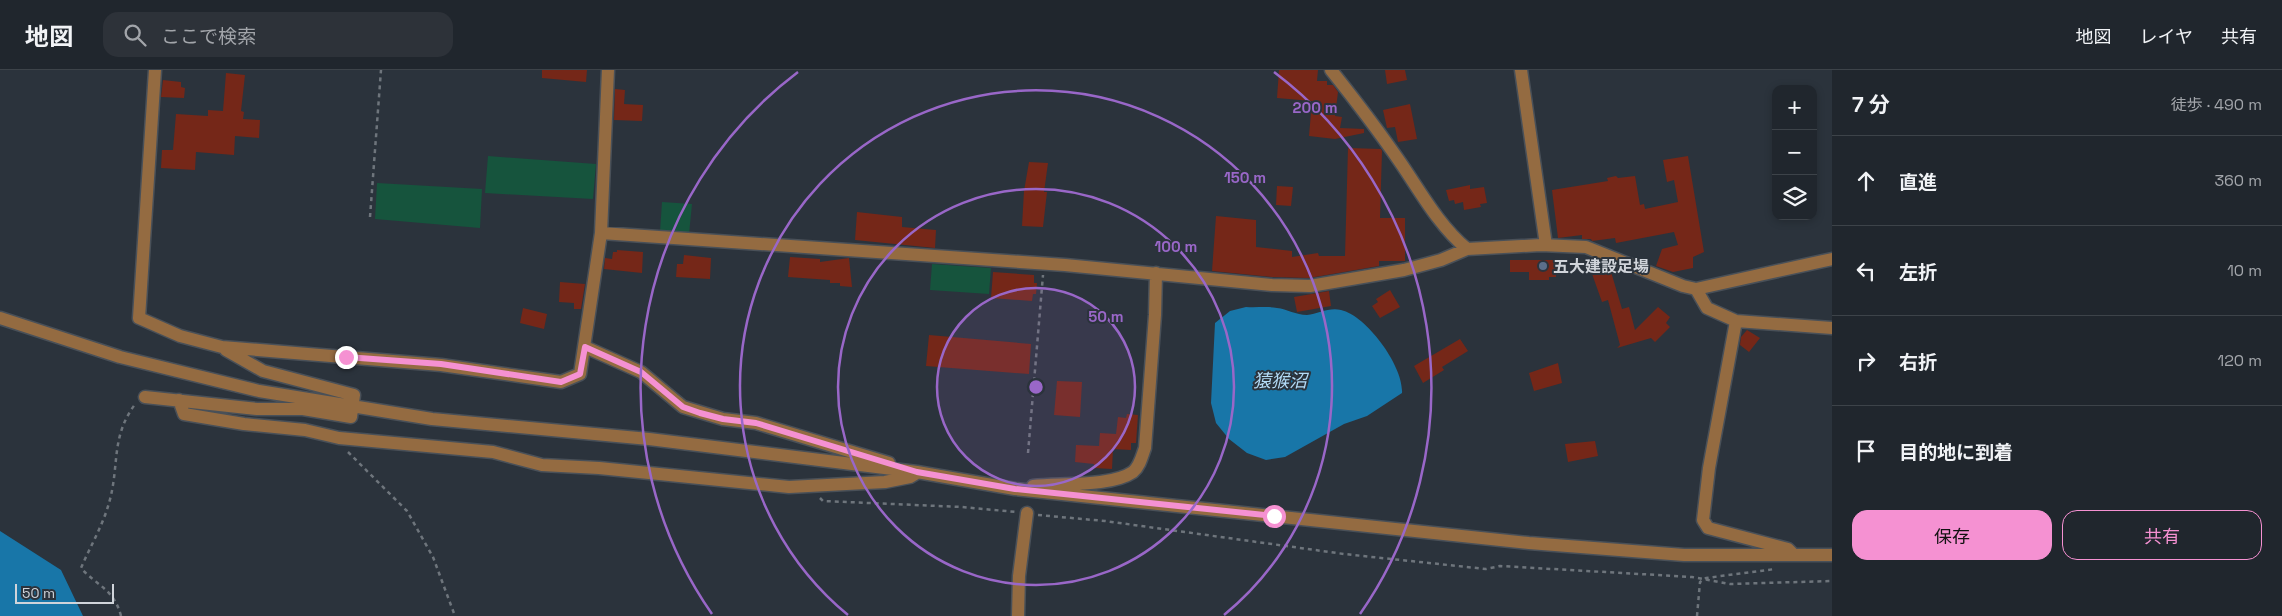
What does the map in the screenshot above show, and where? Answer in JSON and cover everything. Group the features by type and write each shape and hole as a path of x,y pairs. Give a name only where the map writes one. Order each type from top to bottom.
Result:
{"street":[{"path":"155,70 139,318 180,336 222,347 441,364 561,382 580,374 585,347 601,232 608,70"},
{"path":"1332,70 1393,151 1441,221 1457,240 1468,249"},
{"path":"1521,70 1546,245"},
{"path":"601,232 1044,264 1272,285 1310,286 1404,270 1441,260 1468,249 1546,245 1586,247 1683,286 1696,289 1832,259"},
{"path":"1031,491 1032,486 1055,483 1102,483 1134,471 1141,462 1145,448 1155,315 1156,273"},
{"path":"1696,289 1707,308 1736,321 1832,328"},
{"path":"0,318 120,357 259,391 432,419 649,439 917,472 1031,491 1529,543 1684,555 1832,556"},
{"path":"1736,321 1709,468 1702,520 1708,528 1788,549 1795,556"},
{"path":"146,397 257,409 303,409 351,416 354,395 263,371 222,347"},
{"path":"585,347 641,372 683,407 723,419 756,423 917,472"},
{"path":"180,400 184,414 244,424 305,430 339,438 493,452 542,465 617,470 789,487 884,482 910,477 917,472"},
{"path":"1018,616 1019,576 1027,514"}],"path":[{"path":"370,217 381,70"},
{"path":"1028,452 1044,264"},
{"path":"120,616 114,598 107,589 87,575 81,568 108,506 115,480 117,448 121,427 136,403 146,397"},
{"path":"339,438 358,463 407,511 434,557 455,616"},
{"path":"814,487 816,496 823,501 953,507 1106,521 1242,542 1409,562 1486,569 1500,566 1692,577 1730,584 1832,580"},
{"path":"1696,616 1700,582 1706,578 1780,568 1790,564 1795,556"}],"green space":[{"path":"488,156 596,164 593,199 485,193"},
{"path":"377,183 482,189 480,228 375,219"},
{"path":"662,202 692,204 689,234 660,232"},
{"path":"932,264 991,268 989,294 930,290"}],"water":[{"name":"猿猴沼","path":"1246,307 1273,307 1307,315 1337,309 1351,314 1362,322 1382,344 1397,370 1402,393 1367,416 1344,424 1285,457 1266,460 1247,453 1229,439 1216,423 1211,403 1215,323 1230,311"},
{"path":"0,531 61,570 83,616 0,616"}],"building":[{"path":"542,70 587,70 586,82 542,78"},
{"path":"1279,70 1318,70 1317,81 1327,81 1327,85 1333,85 1338,92 1335,116 1342,117 1340,128 1364,129 1364,133 1335,139 1309,136 1312,101 1277,98"},
{"path":"1385,70 1405,70 1407,80 1387,84"},
{"path":"226,73 245,75 241,111 244,112 243,119 260,120 259,138 235,136 234,155 196,152 195,170 161,168 162,150 173,150 176,114 208,116 208,110 223,111"},
{"path":"163,80 181,82 181,87 185,88 184,98 161,97"},
{"path":"615,89 625,90 624,104 643,105 642,121 614,120"},
{"path":"1410,104 1417,139 1398,142 1395,127 1387,128 1383,110"},
{"path":"1348,148 1381,149 1380,218 1405,218 1405,261 1379,261 1379,266 1309,278 1272,277 1212,271 1216,216 1256,220 1256,247 1292,251 1292,257 1318,253 1319,256 1345,256"},
{"path":"1688,156 1704,252 1693,257 1693,268 1673,272 1656,266 1662,249 1678,245 1674,232 1616,243 1615,238 1592,241 1591,239 1582,239 1582,235 1558,238 1552,190 1608,181 1607,178 1616,176 1618,178 1635,176 1640,205 1644,204 1645,209 1678,202 1674,180 1667,182 1663,160"},
{"path":"1029,162 1048,163 1044,192 1047,192 1043,227 1022,226 1024,191"},
{"path":"1470,185 1470,189 1484,187 1487,203 1480,204 1481,207 1464,210 1463,202 1455,204 1454,200 1449,201 1446,190"},
{"path":"1277,186 1293,187 1291,206 1276,205"},
{"path":"857,212 902,217 902,227 936,230 935,248 855,240"},
{"path":"617,250 643,252 642,273 604,269 605,258 612,259 613,252 617,252"},
{"path":"684,255 711,258 710,279 676,277 677,264 683,264"},
{"path":"790,257 820,259 820,262 849,258 852,287 840,286 840,283 830,283 830,280 788,277"},
{"path":"1510,260 1556,260 1556,277 1549,277 1549,280 1529,280 1529,272 1510,272"},
{"path":"1609,265 1622,309 1629,307 1635,330 1658,307 1670,317 1666,323 1670,327 1655,342 1651,338 1617,348 1620,345 1608,300 1602,302 1591,271"},
{"path":"993,272 1034,275 1034,283 1037,283 1036,294 1033,294 1032,301 991,298"},
{"path":"560,282 585,284 581,309 574,309 574,303 559,302"},
{"path":"1390,290 1400,307 1380,318 1372,306 1378,302 1376,299"},
{"path":"1329,291 1331,306 1297,312 1294,297"},
{"path":"523,308 547,314 544,329 520,323"},
{"path":"1747,330 1760,338 1749,352 1740,345 1741,337"},
{"path":"929,335 1031,344 1029,374 926,366"},
{"path":"1460,339 1468,351 1442,367 1444,370 1423,383 1414,366"},
{"path":"1558,363 1562,383 1534,391 1529,373"},
{"path":"1057,381 1082,382 1080,417 1054,415"},
{"path":"1127,414 1138,415 1136,443 1131,443 1131,450 1113,449 1112,469 1094,468 1094,464 1075,462 1076,445 1099,446 1100,433 1116,434 1118,417 1126,418"},
{"path":"1595,441 1598,456 1568,462 1565,444"}],"place":[{"name":"五大建設足場","path":"1543,266"}],"route":[{"path":"346,357 441,364 561,382 580,374 585,347 641,372 683,407 723,419 756,423 844,448 917,472 1015,489 1274,516"}]}
